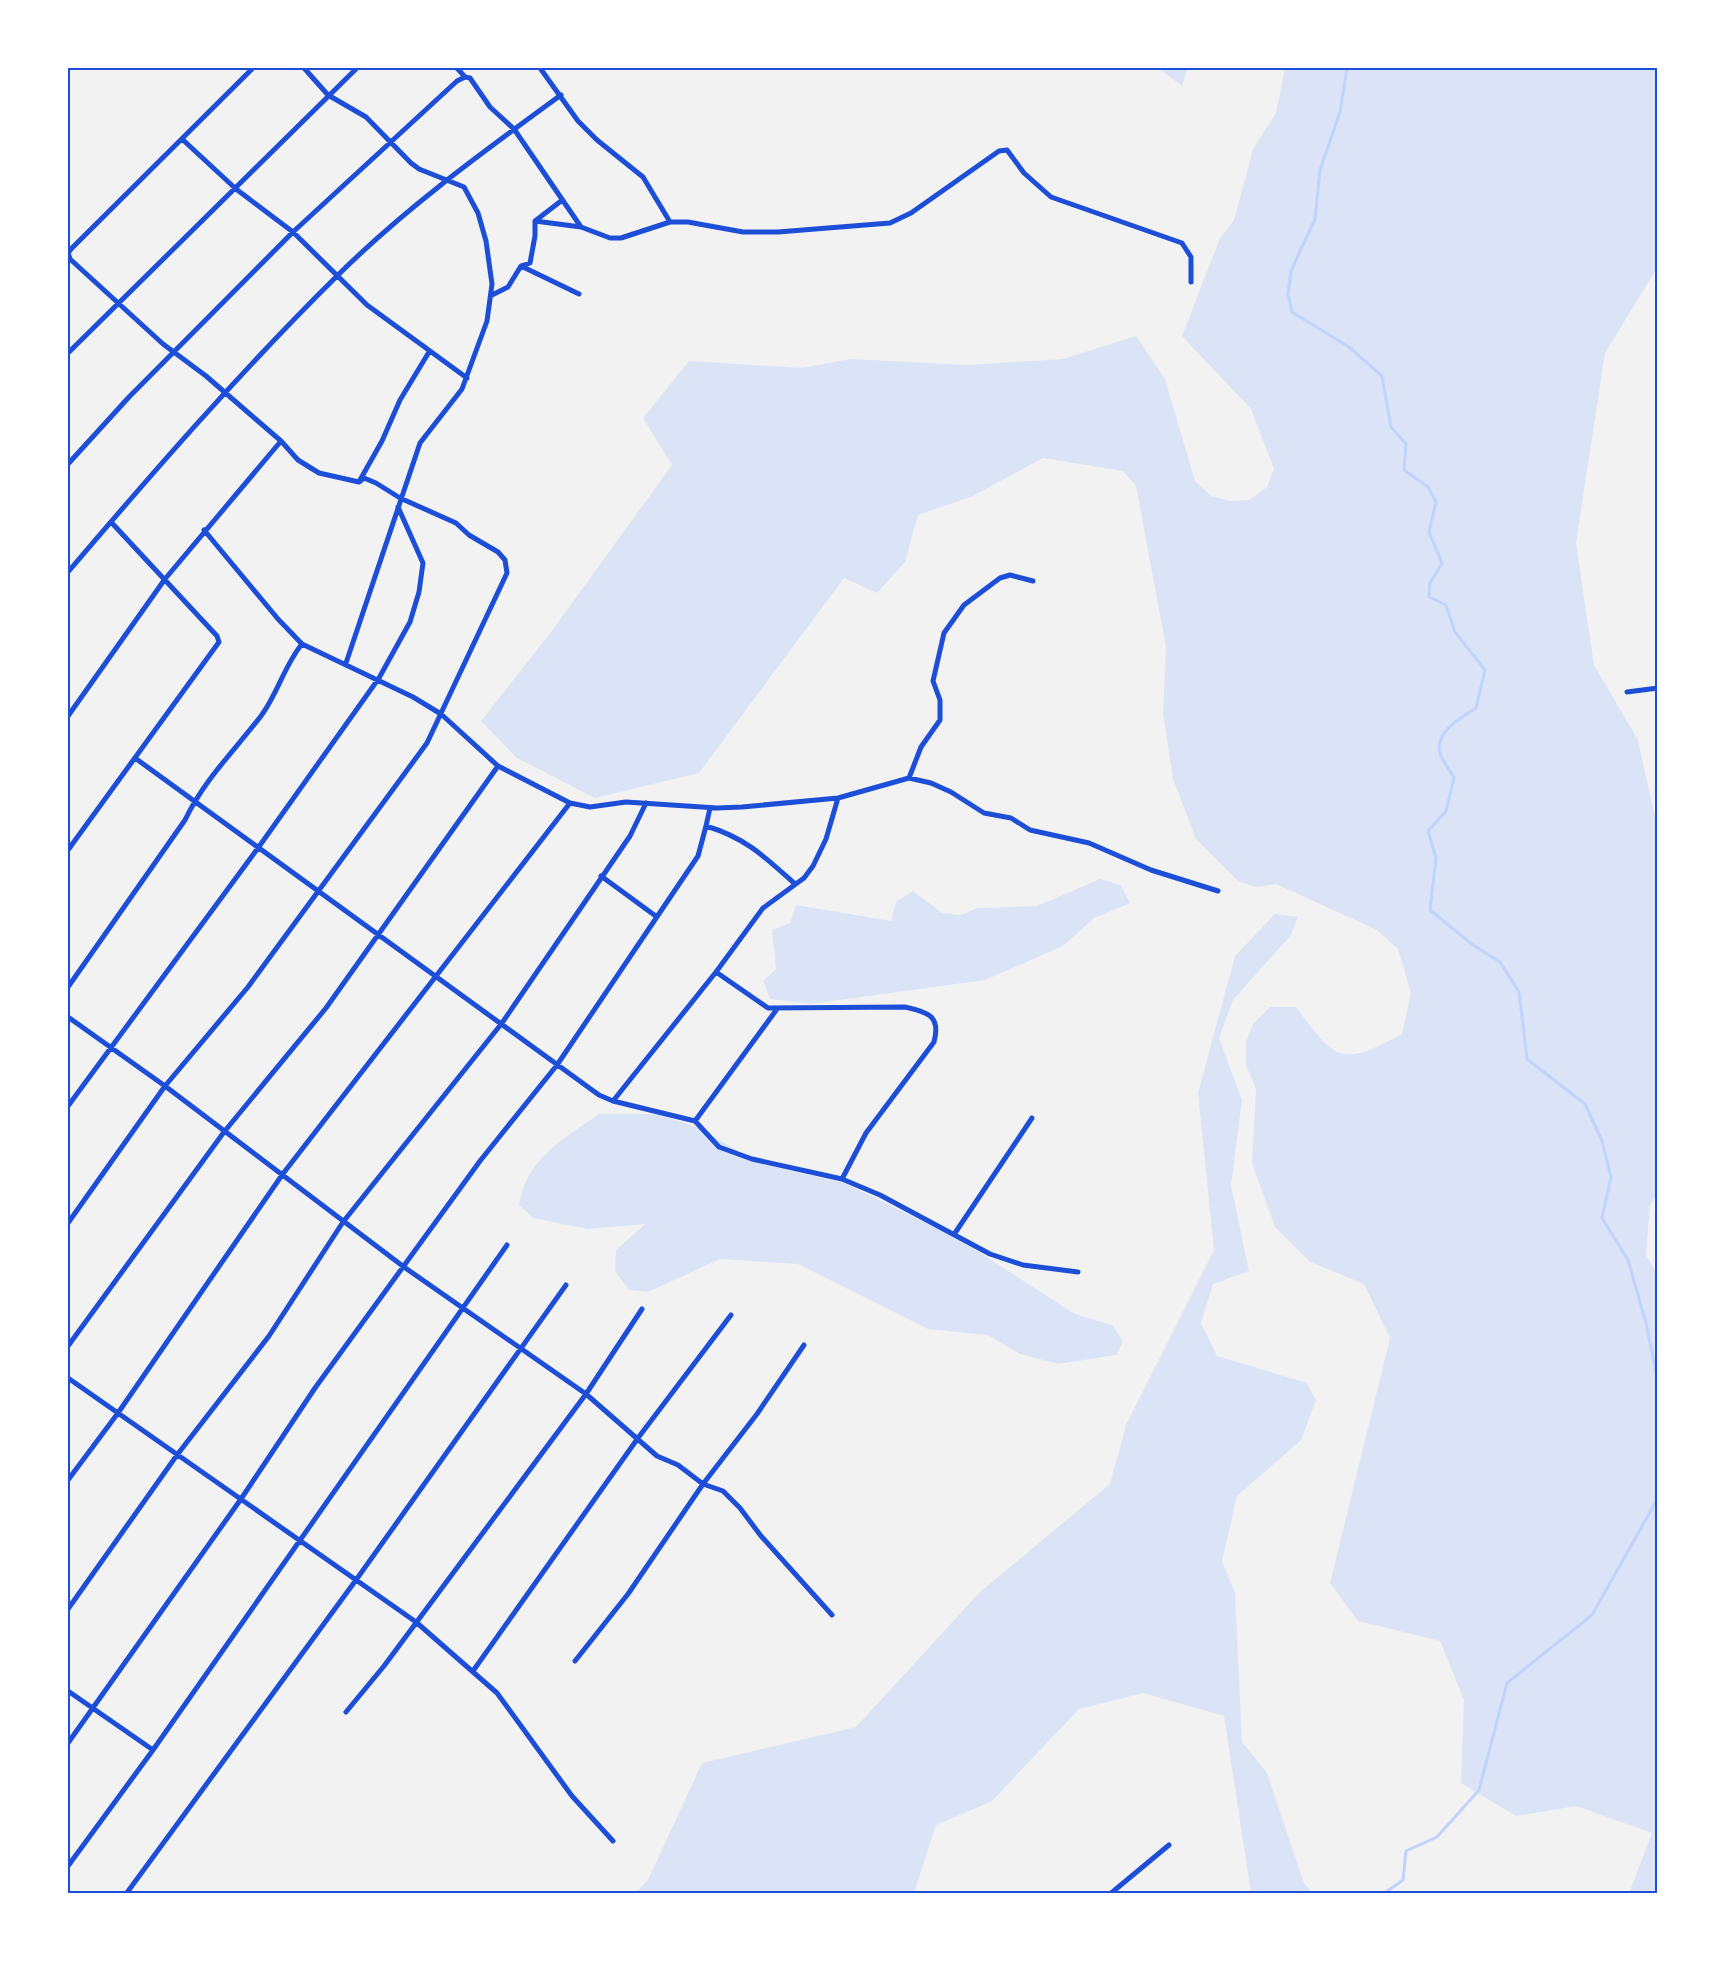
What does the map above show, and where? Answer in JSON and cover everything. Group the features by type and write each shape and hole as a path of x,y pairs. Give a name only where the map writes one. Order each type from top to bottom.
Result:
{"street":[{"path":"253,68 68,253 74,264 281,441 298,460 319,473 359,482"},
{"path":"304,68 327,95 366,117 419,169 464,187 478,213 486,241 492,296 488,321 467,378 452,405 420,443 346,663"},
{"path":"68,353 118,301 237,189 327,95 357,68"},
{"path":"457,68 465,77 470,78 490,107 513,129 581,227"},
{"path":"540,68 578,121 597,140 643,177 670,222"},
{"path":"68,464 292,232 457,81 465,77"},
{"path":"68,572 224,392 337,276 446,179 561,95"},
{"path":"182,139 237,189 292,232 367,305 467,378"},
{"path":"535,221 581,227 609,238 621,238 670,222 688,222 743,232 778,232 890,223 911,213 999,151 1006,150 1024,173 1054,199 1182,243 1191,257 1191,282"},
{"path":"535,221 561,201"},
{"path":"492,296 508,287 521,266 530,263 535,221"},
{"path":"521,266 579,294"},
{"path":"359,482 382,441 400,400 429,352"},
{"path":"68,716 165,579 281,441"},
{"path":"68,1223 165,1086 248,987 427,744 505,579 508,566 498,552 469,535 456,523 400,498 376,483 364,478 359,482"},
{"path":"68,1106 258,848 379,678 410,622 419,592 423,563 398,506"},
{"path":"68,850 219,642 217,636 111,522"},
{"path":"204,530 278,619 303,644 379,678 441,714 498,766 570,803 590,807 610,803 645,803 710,808 838,798 909,778 931,783 951,792 984,813 1011,818 1030,830 1089,843 1151,870 1218,891"},
{"path":"909,778 921,747 940,720 940,700 933,681 944,633 964,605 1000,578 1010,575 1033,581"},
{"path":"68,987 185,820 193,801 262,714 283,671 303,644"},
{"path":"1627,692 1658,688"},
{"path":"135,758 599,1095 613,1101 695,1121 719,1147 752,1159 842,1179 880,1195 956,1233 990,1254 1023,1265 1078,1272"},
{"path":"68,1346 224,1132 326,1008 498,766"},
{"path":"613,1101 716,972 762,908 795,884 813,866 821,852 838,798"},
{"path":"68,1480 118,1413 282,1175 570,803"},
{"path":"68,1609 177,1455 269,1336 343,1222 502,1023 635,828 645,803"},
{"path":"68,1743 241,1499 315,1388 480,1161 557,1065 698,856 710,808"},
{"path":"706,826 732,834 747,842 795,884"},
{"path":"601,876 657,917"},
{"path":"716,972 759,1005 777,1009 905,1007 923,1011 934,1019 937,1030 934,1042 866,1133 842,1179"},
{"path":"695,1121 777,1009"},
{"path":"68,1017 165,1086 404,1268 586,1394 657,1456 678,1465 703,1484 723,1491 832,1615"},
{"path":"956,1233 1032,1118"},
{"path":"68,1866 153,1750 507,1245"},
{"path":"126,1893 356,1580 566,1285"},
{"path":"346,1712 586,1394 642,1309"},
{"path":"473,1671 638,1438 730,1315"},
{"path":"575,1661 628,1594 703,1484 757,1414 804,1345"},
{"path":"68,1378 416,1622 497,1693 572,1796 613,1841"},
{"path":"68,1690 153,1750"},
{"path":"1110,1893 1169,1845"}],"shaded area":[{"path":"1158,68 1188,68 1182,86"},
{"path":"1285,68 1657,68 1657,268 1605,353 1576,543 1594,665 1638,740 1657,826 1658,1192 1650,1206 1646,1255 1658,1275 1657,1893 1629,1893 1652,1833 1576,1806 1516,1816 1461,1783 1464,1700 1440,1641 1358,1621 1330,1583 1390,1338 1364,1284 1310,1262 1275,1227 1252,1163 1256,1089 1246,1065 1246,1042 1253,1024 1270,1007 1296,1007 1331,1048 1341,1053 1352,1054 1365,1051 1402,1034 1411,993 1398,949 1377,930 1276,884 1256,887 1238,881 1196,839 1173,779 1163,714 1166,647 1136,486 1123,471 1043,458 973,496 918,515 905,562 877,593 844,578 699,773 595,798 517,758 481,721 551,632 672,465 643,418 689,361 802,368 850,359 968,365 1063,359 1136,336 1165,379 1195,481 1211,496 1230,501 1249,500 1267,487 1274,469 1251,409 1182,336 1220,238 1234,220 1253,149 1276,113"},
{"path":"1100,879 1121,885 1130,903 1094,918 1063,946 985,980 810,1004 770,999 763,981 776,969 772,930 790,923 796,905 891,921 896,902 913,891 942,913 961,915 978,908 1037,906"},
{"path":"1275,914 1298,917 1291,935 1233,1000 1219,1038 1242,1100 1231,1185 1249,1271 1213,1284 1201,1323 1217,1356 1307,1383 1316,1400 1301,1440 1237,1496 1222,1561 1235,1593 1242,1742 1267,1773 1304,1883 1312,1893 1251,1893 1224,1716 1143,1693 1079,1709 992,1801 936,1825 914,1893 841,1894 836,1891 828,1894 635,1893 648,1880 702,1763 856,1727 980,1592 1110,1484 1126,1425 1214,1250 1198,1093 1235,956"},
{"path":"599,1114 658,1114 696,1127 762,1164 844,1183 957,1238 1075,1314 1112,1325 1123,1341 1116,1355 1058,1364 1020,1354 988,1335 928,1329 798,1264 720,1259 648,1292 629,1290 615,1271 616,1250 645,1224 588,1229 533,1218 519,1205 529,1175 538,1163 560,1142"}],"waterway":[{"path":"1347,68 1340,112 1320,170 1315,219 1291,271 1288,294 1292,312 1349,347 1382,376 1391,427 1406,444 1404,470 1428,487 1436,502 1429,532 1442,563 1430,583 1429,597 1446,605 1455,632 1485,670 1476,708 1450,726 1439,745 1441,756 1454,778 1446,811 1428,831 1436,858 1430,910 1473,945 1500,962 1519,992 1527,1059 1585,1104 1602,1141 1611,1177 1602,1218 1628,1260 1646,1323 1658,1382"},
{"path":"1383,1894 1403,1880 1406,1851 1437,1837 1479,1790 1507,1683 1592,1615 1658,1498"}]}
